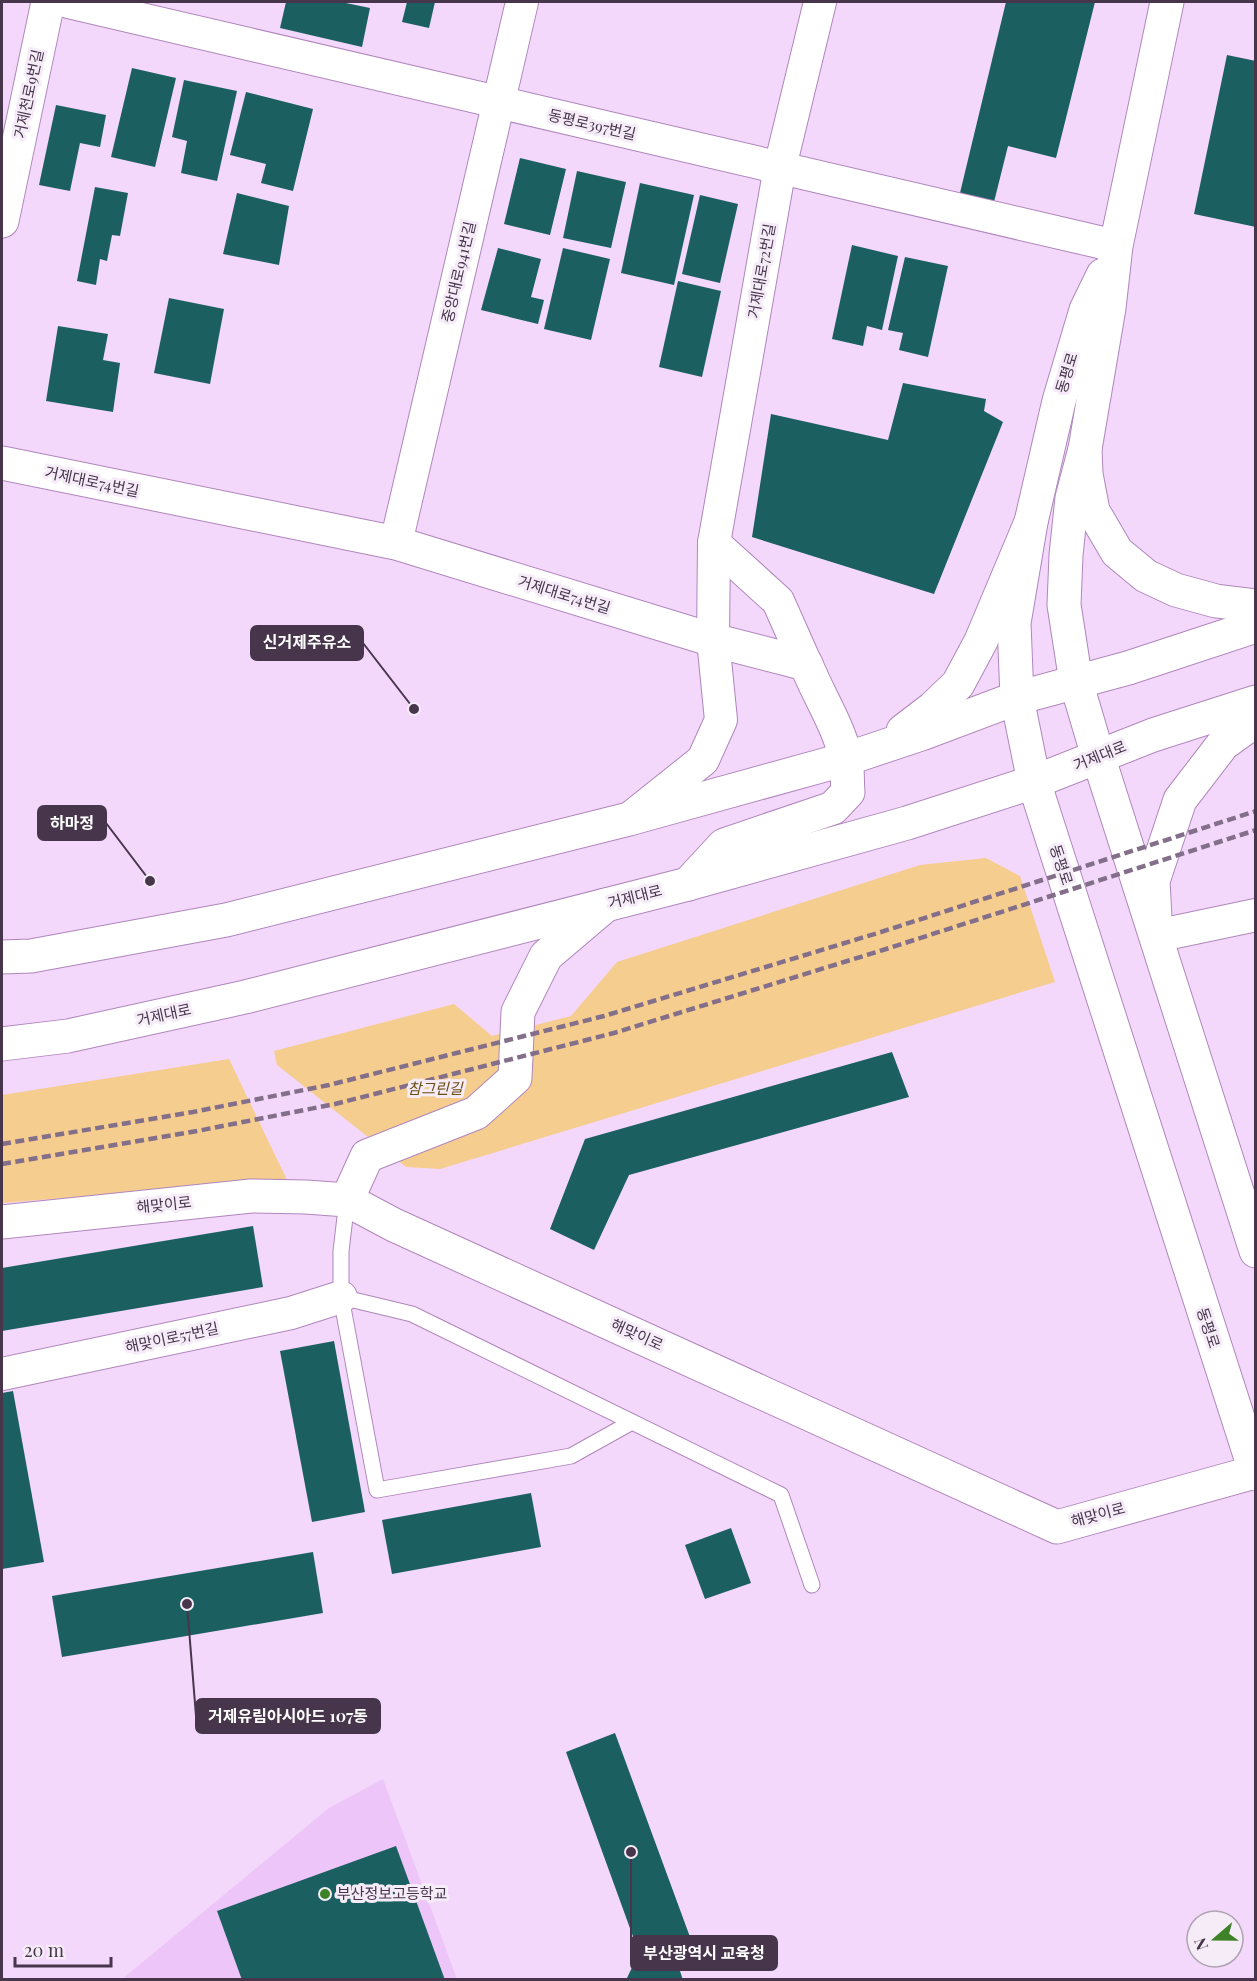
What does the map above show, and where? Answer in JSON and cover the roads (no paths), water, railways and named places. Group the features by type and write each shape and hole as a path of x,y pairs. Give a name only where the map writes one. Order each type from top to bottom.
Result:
{"main road":[{"name":"거제천로9번길","path":"2,221 48,2"},
{"name":"동평로","path":"1167,2 1116,246 1109,308 1085,449 1072,498 1064,605 1076,682 1256,1251"},
{"name":"동평로","path":"1116,246 1086,310 1059,401 1030,522 1014,623 1017,698 1034,782 1255,1473"},
{"path":"1085,449 1086,474 1093,511 1117,552 1146,576 1176,590 1216,601 1256,606"},
{"name":"거제대로74번길","path":"2,463 396,543 714,640 806,664"},
{"path":"881,747 933,708 958,684 981,641 1030,522"},
{"path":"2,957 31,956 226,920 629,819 846,759 1017,698 1128,668 1256,626"},
{"path":"688,884 724,845 833,808 848,792 846,759 832,720 806,664"},
{"name":"거제대로","path":"2,1044 68,1036 245,998 688,884 907,823 1034,782 1153,735 1256,702"},
{"path":"1156,936 1153,881 1180,800 1223,744 1256,720"},
{"path":"347,1200 367,1156 476,1113 515,1078 518,1012 546,956 606,905"},
{"name":"해맞이로","path":"2,1222 251,1196 347,1200 394,1225 1057,1527 1255,1473"}],"street":[{"name":"동평로397번길","path":"68,2 498,104 1116,246"},
{"name":"중앙대로941번길","path":"396,543 522,2"},
{"name":"거제대로72번길","path":"629,819 703,760 721,720 714,640 714,543 780,167 820,2"},
{"path":"714,543 778,601 806,664"},
{"path":"1156,936 1256,915"},
{"name":"해맞이로57번길","path":"2,1374 291,1313 341,1297"}],"lane":[{"path":"347,1200 341,1251 341,1297 377,1490 570,1456 632,1422"},
{"path":"341,1297 412,1314 781,1495 812,1585"}],"railway":[{"path":"2,1144 193,1112 329,1085 604,1016 881,932 1256,811"},
{"path":"2,1164 197,1131 335,1104 614,1033 883,950 1256,830"}],"place":[{"name":"신거제주유소","path":"414,709"},
{"name":"하마정","path":"150,881"},
{"name":"거제유림아시아드 107동","path":"187,1604"},
{"name":"부산광역시 교육청","path":"631,1852"},
{"name":"부산정보고등학교","path":"325,1894"}],"park label":[{"name":"참그린길","path":"435,1089"}]}
